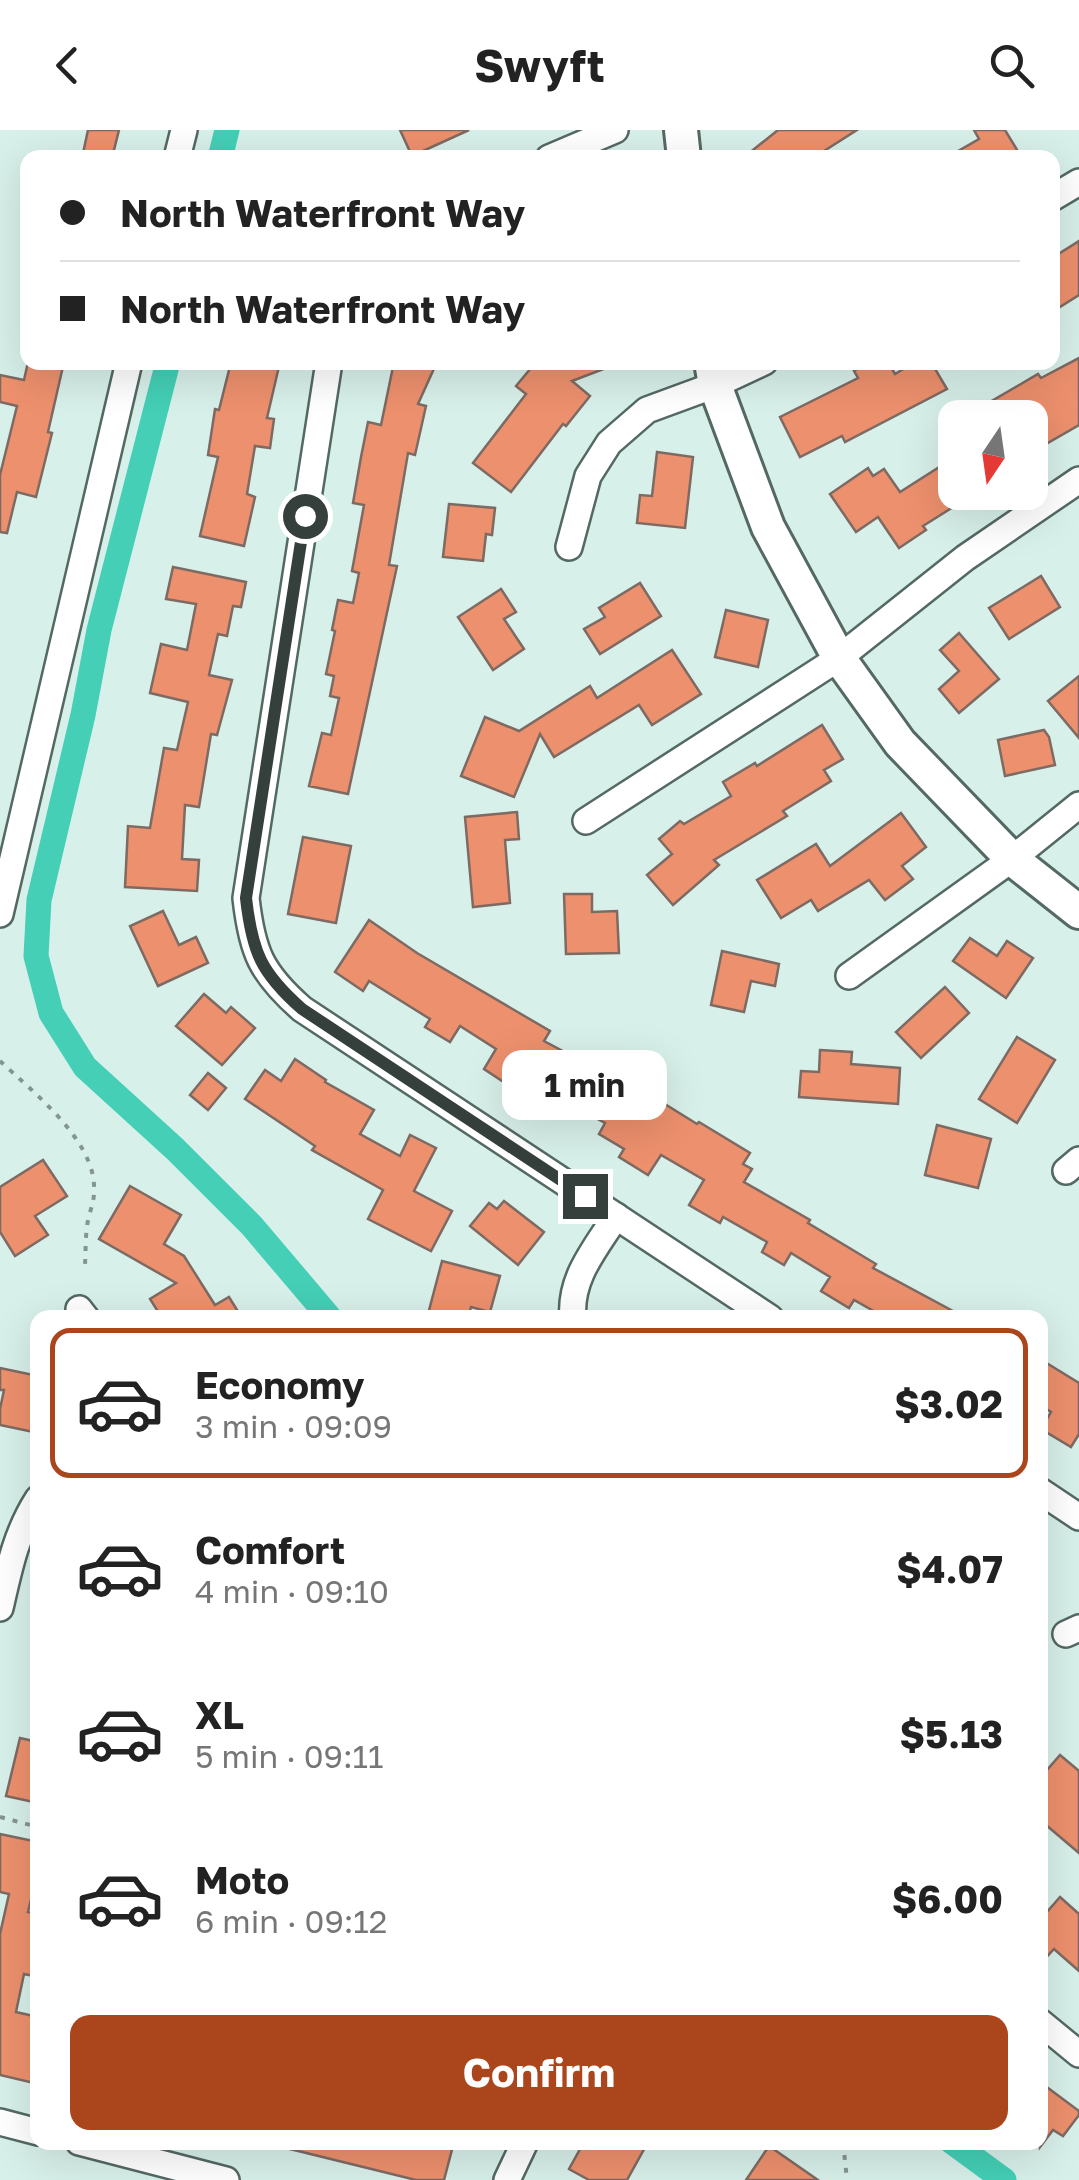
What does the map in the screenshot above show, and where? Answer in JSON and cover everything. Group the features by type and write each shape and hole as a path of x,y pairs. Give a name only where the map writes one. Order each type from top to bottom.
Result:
{"street":[{"path":"568,150 616,130"},
{"path":"0,914 127,370"},
{"path":"328,370 246,898 256,953 274,985 302,1009 758,1310"},
{"path":"569,547 588,476 609,443 646,410 713,374 768,527 839,658 900,743 1012,859 1079,912"},
{"path":"586,820 839,658 965,558 1079,480"},
{"path":"849,976 1012,859 1079,805"},
{"path":"573,1310 579,1274 616,1216"},
{"path":"1048,1496 1079,1517"},
{"path":"0,1608 14,1547 30,1512"},
{"path":"1048,2029 1079,2054"},
{"path":"0,2122 30,2130"},
{"path":"101,2150 166,2173 226,2180"},
{"path":"507,2180 521,2150"}],"path":[{"path":"0,1061 58,1117 84,1152 94,1182 85,1264"},
{"path":"0,1818 30,1825"},
{"path":"844,2150 847,2180"}],"building":[{"path":"88,130 119,130 114,150 84,150"},
{"path":"400,130 469,130 425,150 409,150"},
{"path":"778,130 857,130 826,150 753,150"},
{"path":"974,130 1005,130 1017,150 960,150 979,139"},
{"path":"1079,241 1079,295 1060,307 1060,253"},
{"path":"1079,358 1079,425 1048,443 1048,400 993,400 1038,374 1041,378"},
{"path":"26,370 62,370 36,497 17,492 7,533 0,532 0,475 17,406 0,402 0,375 24,380"},
{"path":"229,370 278,370 267,418 274,419 270,448 255,446 247,494 255,497 244,546 200,536 218,457 208,455 215,409 219,410"},
{"path":"392,370 433,370 418,404 426,406 415,455 408,453 389,565 397,566 348,794 309,786 322,733 331,735 339,698 330,696 334,676 326,674 338,600 353,603 359,573 352,571 364,505 353,503 368,422 381,425"},
{"path":"529,370 601,370 572,381 590,396 566,426 563,424 511,492 473,463 526,394 516,386"},
{"path":"893,370 895,374 902,370 936,370 947,389 845,442 842,436 800,457 780,417 858,378 854,371"},
{"path":"657,452 693,457 685,528 637,523 640,495 652,496"},
{"path":"868,468 873,476 884,469 900,492 938,468 938,510 948,510 899,548 878,517 856,532 830,494"},
{"path":"449,504 495,508 492,535 486,534 483,561 443,557"},
{"path":"173,567 246,582 241,607 233,606 227,636 218,634 209,675 232,680 217,735 211,734 199,807 185,805 182,859 199,860 197,891 125,887 128,826 150,828 164,748 177,750 188,702 150,693 161,644 187,650 196,604 166,599"},
{"path":"1041,576 1060,607 1009,639 989,608"},
{"path":"640,583 661,616 600,654 584,629 605,617 599,608"},
{"path":"501,589 516,612 504,619 524,649 493,670 458,617"},
{"path":"726,610 768,620 758,667 715,657"},
{"path":"959,633 999,679 959,713 939,689 959,671 940,650"},
{"path":"672,650 701,694 652,725 639,705 554,757 540,734 514,797 461,776 485,717 519,731 590,686 597,698"},
{"path":"1079,676 1079,738 1048,701"},
{"path":"822,725 843,759 824,770 831,781 783,811 787,816 714,860 719,865 673,905 647,875 672,854 659,839 680,821 684,824 731,796 723,782 755,763 757,766"},
{"path":"1044,730 1055,765 1005,776 998,740"},
{"path":"517,812 519,839 505,840 510,903 473,907 465,817"},
{"path":"901,813 926,847 902,866 913,879 885,900 869,880 818,911 811,900 781,918 757,880 816,844 830,866"},
{"path":"303,837 351,846 336,923 288,914"},
{"path":"564,894 592,894 592,912 617,911 619,953 566,954"},
{"path":"163,911 179,945 196,937 208,963 158,986 130,926"},
{"path":"369,920 417,953 550,1031 544,1041 629,1086 631,1083 750,1153 743,1164 752,1169 744,1182 876,1264 873,1268 951,1310 872,1310 854,1300 849,1308 821,1291 830,1277 791,1253 784,1265 762,1252 767,1242 723,1217 720,1223 689,1205 704,1180 661,1155 648,1175 619,1157 624,1149 599,1134 605,1123 564,1101 557,1114 484,1069 496,1049 460,1026 450,1042 425,1027 430,1019 369,981 363,991 335,972"},
{"path":"970,938 997,956 1007,941 1033,958 1006,998 953,961"},
{"path":"722,951 779,964 775,986 751,981 744,1012 711,1005"},
{"path":"945,987 969,1013 921,1058 896,1032"},
{"path":"204,994 226,1013 231,1007 255,1028 222,1065 176,1026"},
{"path":"1017,1037 1055,1060 1017,1123 979,1099"},
{"path":"820,1050 852,1052 851,1064 900,1068 898,1104 799,1097 801,1071 819,1072"},
{"path":"295,1059 325,1082 374,1110 360,1134 400,1156 410,1135 436,1148 414,1191 452,1211 431,1251 368,1219 383,1190 312,1150 315,1146 245,1099 265,1070 281,1081"},
{"path":"208,1073 226,1088 208,1110 190,1095"},
{"path":"937,1125 991,1139 978,1188 925,1175"},
{"path":"43,1160 67,1196 35,1216 48,1235 15,1256 0,1232 0,1187"},
{"path":"130,1186 181,1215 164,1244 184,1256 215,1305 229,1297 237,1310 157,1310 150,1299 176,1283 99,1239"},
{"path":"504,1201 544,1232 518,1265 470,1226 489,1203 497,1209"},
{"path":"442,1261 500,1276 491,1310 429,1310"},
{"path":"1048,1364 1079,1383 1079,1434 1071,1447 1048,1433"},
{"path":"0,1368 30,1374 30,1431 0,1425 4,1390 0,1390"},
{"path":"20,1738 30,1740 30,1801 6,1796"},
{"path":"1060,1755 1079,1771 1079,1853 1048,1827 1048,1769"},
{"path":"0,1834 30,1840 30,1975 24,1974 16,2012 30,2015 30,2082 0,2075 0,1934 9,1894 0,1892"},
{"path":"1060,1897 1079,1914 1079,1971 1054,1949 1048,1955 1048,1911"},
{"path":"1048,2088 1079,2111 1063,2136 1053,2130 1048,2137"},
{"path":"294,2150 452,2150 444,2180 416,2180"},
{"path":"580,2150 644,2150 627,2180 589,2180 569,2169"},
{"path":"766,2150 775,2150 818,2180 746,2180"}],"waterway":[{"path":"222,150 227,130"},
{"path":"166,370 99,630 39,900 36,956 51,1013 85,1067 252,1226 323,1310"},
{"path":"963,2150 1004,2180"}],"route":[{"path":"305,516 246,898 256,953 274,985 302,1009 585,1196"}]}
